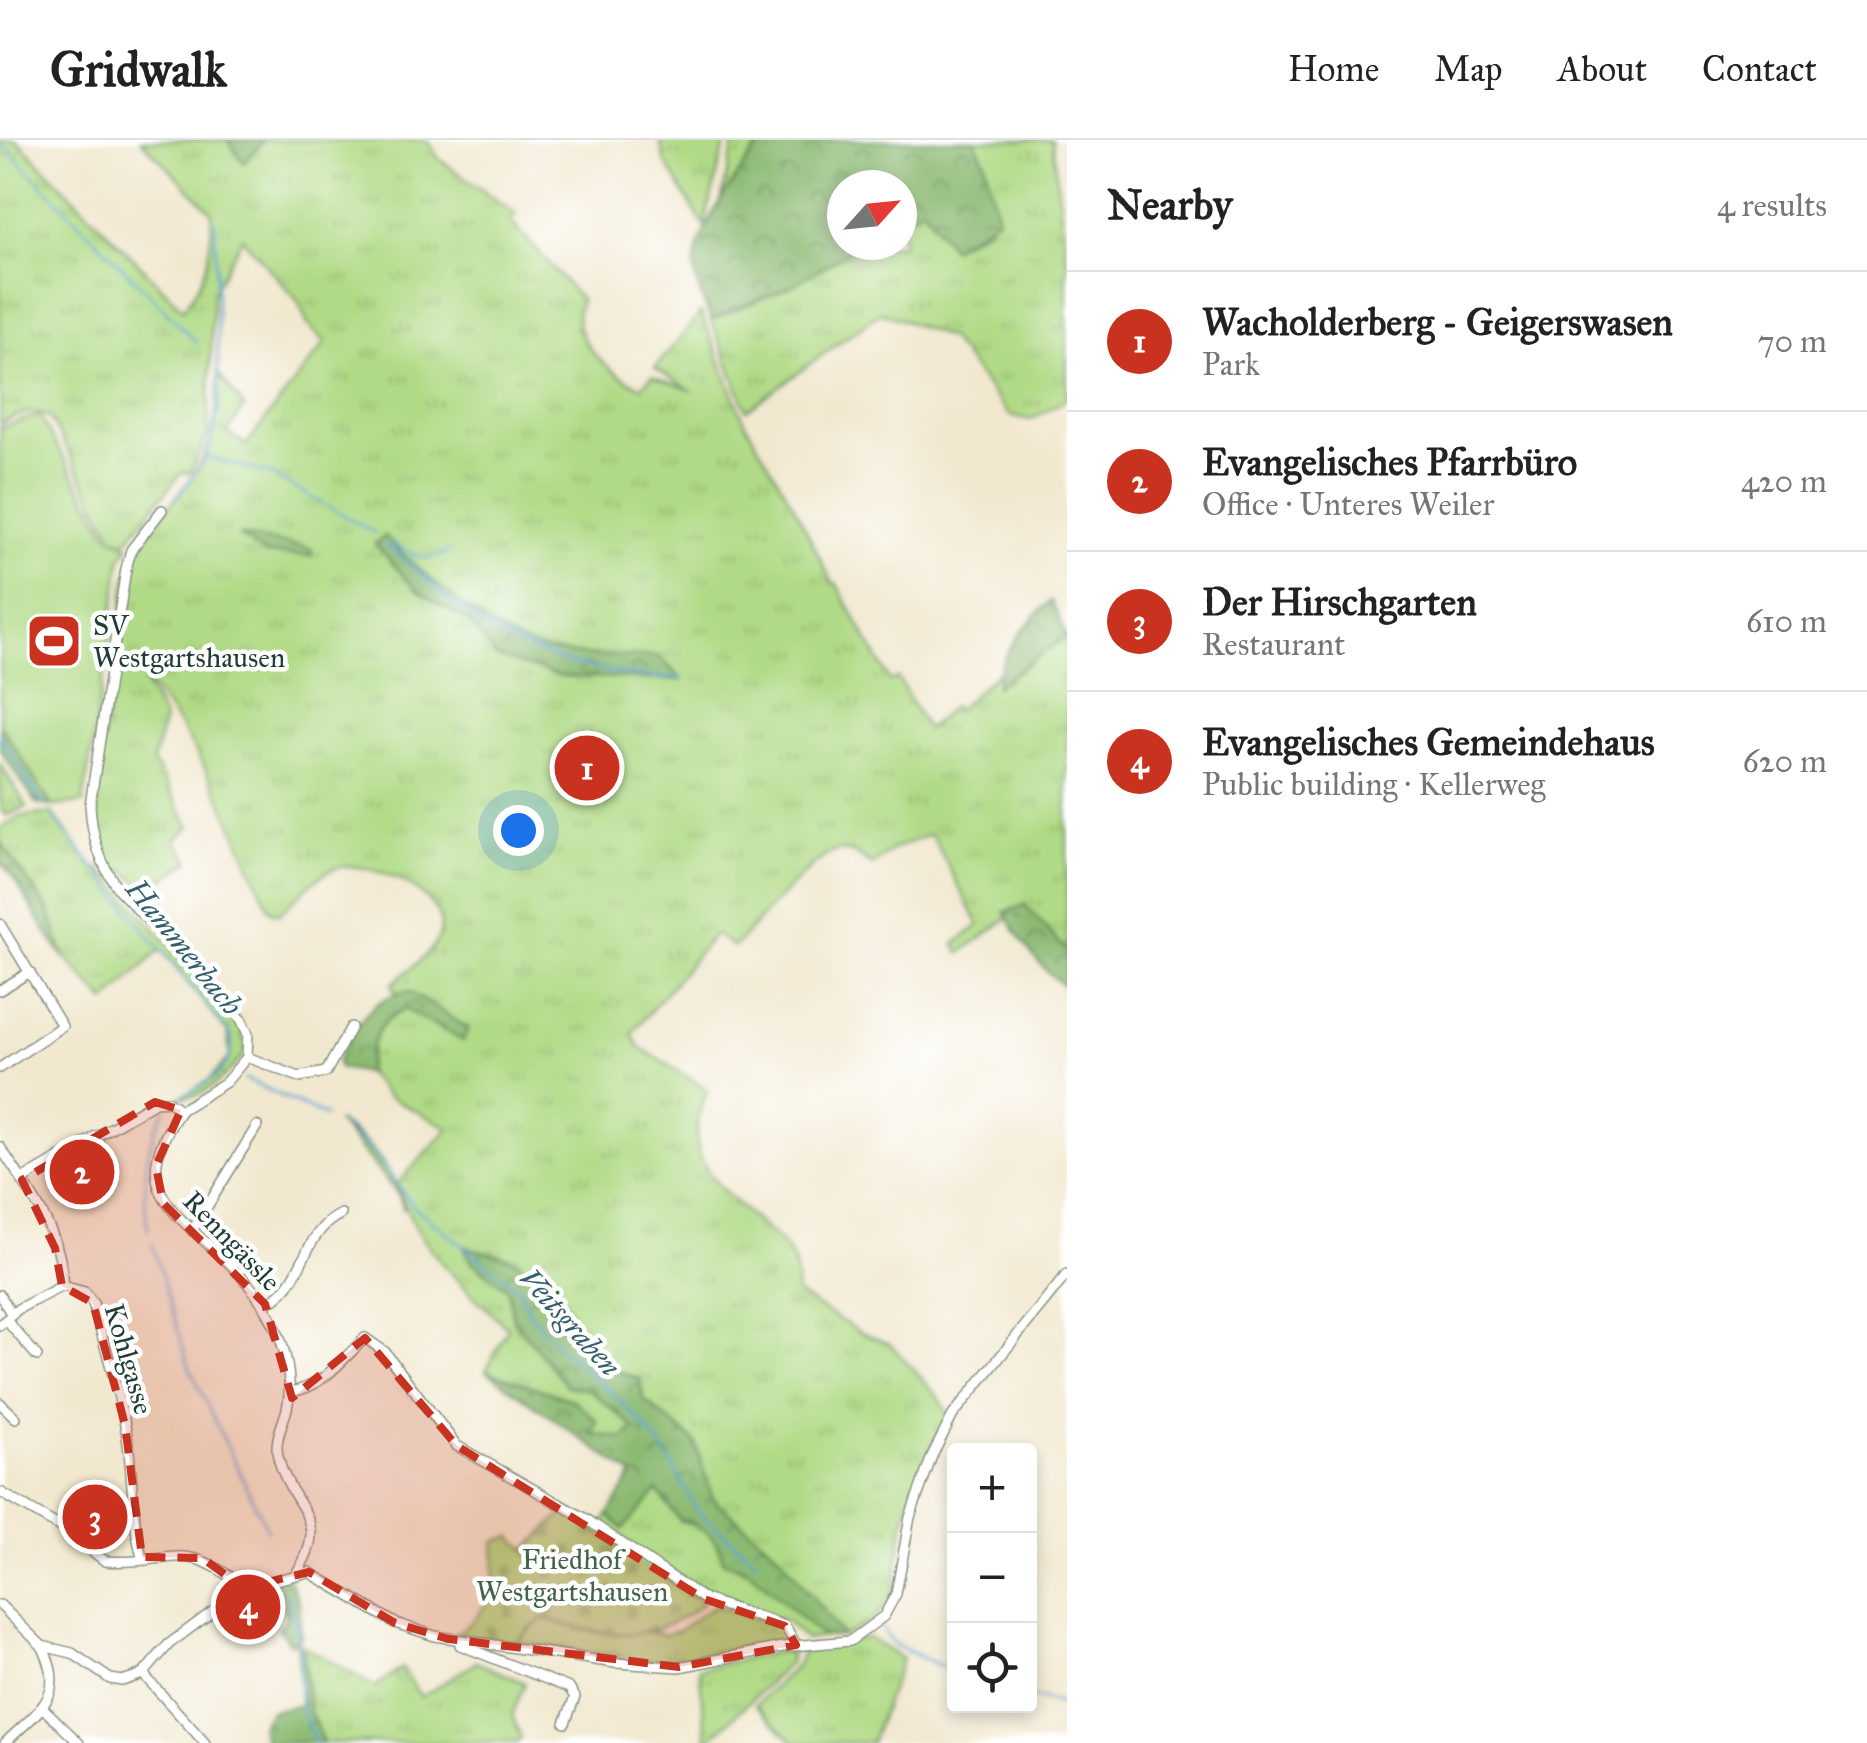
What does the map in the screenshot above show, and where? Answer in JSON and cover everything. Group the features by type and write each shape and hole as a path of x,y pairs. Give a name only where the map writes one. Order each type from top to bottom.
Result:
{"street":[{"path":"22,1180 155,1102 168,1101 182,1110 226,1082 247,1058 248,1034 241,1019 106,873 92,830 90,806 126,569 131,550 162,510"},
{"path":"0,924 62,1026 0,1068"},
{"path":"0,990 30,972"},
{"path":"247,1058 312,1077 326,1072 351,1027"},
{"name":"Renngässle","path":"182,1110 160,1146 157,1185 163,1203 265,1304 282,1344 289,1392 276,1443 278,1460 310,1518 312,1542 297,1572"},
{"path":"192,1231 256,1126"},
{"path":"95,1136 102,1152 98,1187"},
{"path":"0,1147 22,1180 55,1248 62,1286 6,1320"},
{"path":"265,1304 280,1298 316,1231 341,1214"},
{"path":"448,1639 679,1667 796,1645 850,1641 884,1616 896,1594 916,1499 942,1435 971,1389 1067,1274"},
{"name":"Kohlgasse","path":"62,1286 85,1292 93,1303 125,1425 134,1482 134,1530 142,1557"},
{"path":"0,1295 6,1320 37,1356"},
{"path":"289,1392 304,1390 324,1378 365,1338 385,1352 457,1446 586,1520 704,1599 785,1626 796,1645"},
{"path":"0,1403 16,1418"},
{"path":"0,1492 62,1528 105,1561 202,1558 244,1588"},
{"path":"42,1646 72,1653 110,1679 122,1681 142,1674 169,1644 244,1588 297,1572 322,1578 395,1623 448,1639 569,1688 575,1698 565,1724"},
{"path":"0,1604 42,1646 55,1679 42,1707 5,1743 0,1732"},
{"path":"142,1674 205,1743"},
{"path":"42,1707 79,1743"}],"highlighted area":[{"path":"155,1102 181,1110 156,1166 163,1203 265,1304 292,1398 365,1338 457,1446 704,1599 785,1626 796,1645 679,1667 448,1639 395,1623 309,1572 244,1588 202,1558 142,1557 125,1425 93,1303 62,1286 55,1248 22,1180"}],"green space":[{"path":"0,140 17,140 183,309 207,264 212,212 141,140 427,140 440,160 516,214 510,220 581,300 577,314 584,340 616,373 641,387 652,376 693,391 655,368 701,313 745,423 890,681 898,678 927,730 953,706 955,712 998,672 997,685 1067,636 1067,979 1011,916 960,953 955,944 979,925 931,834 893,849 872,865 846,851 826,856 799,878 734,947 714,934 632,1033 639,1047 708,1090 696,1134 699,1152 717,1183 789,1252 795,1266 797,1294 861,1333 890,1344 939,1398 949,1416 914,1490 889,1600 865,1625 843,1636 779,1554 713,1499 694,1442 643,1399 640,1379 595,1364 564,1300 472,1262 508,1289 513,1320 633,1427 623,1438 591,1434 575,1401 486,1371 508,1328 427,1245 398,1183 449,1128 387,1096 367,1073 376,1035 401,1006 392,984 426,954 440,933 440,919 419,892 384,873 347,866 319,878 279,914 270,910 201,760 165,705 143,680 164,719 153,762 190,827 175,840 190,861 147,891 125,870 114,877 99,826 98,778 114,677 121,676 122,614 130,567 204,457 212,435 218,373 244,407 227,433 246,445 326,342 308,325 298,301 242,238 213,292 208,434 190,473 181,473 126,542 113,537 51,419 31,412 0,424"},
{"path":"227,140 264,140 244,163"},
{"path":"660,140 726,140 704,226 664,160"},
{"path":"735,140 763,140 721,201"},
{"path":"763,140 974,140 984,160 998,218 952,248 923,208 917,211 917,170 827,170 827,260 835,260 791,286 711,320 695,274 696,258 700,241 730,186"},
{"path":"974,140 1052,140 1067,263 1067,399 1030,420 1009,415 949,338 881,312 747,410 711,320 791,286 835,260 917,260 917,211 923,208 951,248 990,227 984,160"},
{"name":"SV Westgartshausen","path":"39,415 107,534 129,546 121,558 107,657 110,663 105,667 83,803 52,806 0,724 0,428"},
{"path":"238,535 305,547 311,549 312,556 265,554"},
{"path":"385,536 455,599 517,640 565,653 659,656 682,680 559,676 496,657 469,622 416,590 375,544"},
{"path":"1051,601 1067,636 996,686 1016,639"},
{"path":"0,724 52,806 37,804 0,750"},
{"path":"0,764 27,807 7,815 0,810"},
{"path":"52,813 94,869 100,868 240,1022 246,1052 209,1089 181,1097 208,1081 230,1057 228,1033 161,949 106,1002 63,955 49,910 0,842 0,828 19,817"},
{"path":"0,842 49,910 63,955 0,862"},
{"path":"1025,905 1067,951 1067,987 1032,954 1005,912"},
{"path":"408,991 468,1028 463,1041 405,1009 387,1020 376,1034 367,1073 339,1068 337,1062 364,1017 383,1000"},
{"path":"337,1121 361,1138 380,1159 395,1184 400,1197 404,1211 399,1196"},
{"path":"463,1246 515,1259 564,1300 595,1364 640,1379 643,1399 695,1442 713,1499 779,1554 843,1636 823,1637 751,1572 723,1561 709,1534 681,1521 657,1491 623,1529 608,1515 633,1475 486,1371 575,1401 597,1421 592,1434 623,1438 633,1427 590,1390 567,1386 513,1320 508,1289 472,1262"},
{"path":"657,1491 681,1521 709,1534 723,1561 751,1572 823,1637 806,1640 787,1621 702,1593 603,1526 608,1515 623,1528"},
{"name":"Friedhof Westgartshausen","path":"566,1511 703,1603 665,1626 627,1634 587,1630 544,1618 513,1643 454,1634 476,1618 489,1596 494,1542 512,1536 526,1550"},
{"path":"289,1579 299,1603 301,1637 290,1644 279,1628 287,1619 278,1591 268,1585"},
{"path":"714,1605 781,1626 788,1640 655,1662 515,1642 544,1618 598,1631 664,1635 678,1631"},
{"path":"867,1637 902,1659 871,1743 795,1743 755,1705 797,1665 802,1651"},
{"path":"297,1642 302,1645 309,1709 323,1743 266,1743 261,1727 270,1711 302,1705"},
{"path":"302,1645 375,1687 402,1668 421,1697 476,1662 525,1683 512,1715 521,1738 516,1743 323,1743 309,1709"},
{"path":"787,1650 791,1655 789,1663 707,1742 699,1669"}],"waterway":[{"path":"0,142 197,343"},
{"path":"175,501 207,457 219,410 215,222"},
{"path":"210,458 270,474 375,533"},
{"path":"392,542 420,557 450,551"},
{"path":"385,545 468,615 525,647 605,671 681,678"},
{"name":"Hammerbach","path":"0,736 43,805"},
{"name":"Hammerbach","path":"51,814 231,1036 224,1067 209,1081 180,1097"},
{"name":"Veitsgraben","path":"245,1079 325,1116"},
{"name":"Hammerbach","path":"148,1230 148,1153 165,1110"},
{"name":"Veitsgraben","path":"340,1123 378,1157 414,1207 520,1290 529,1312 551,1340 624,1404 659,1443 699,1513 756,1561"},
{"name":"Hammerbach","path":"152,1242 188,1364 267,1530"},
{"name":"Hammerbach","path":"288,1594 299,1635 300,1704 315,1743"},
{"path":"881,1627 895,1645 947,1669"},
{"path":"1037,1698 1067,1705"}],"place":[{"name":"SV Westgartshausen","path":"54,641"},
{"name":"Wacholderberg - Geigerswasen","path":"587,768"},
{"name":"Evangelisches Pfarrbüro","path":"82,1172"},
{"name":"Der Hirschgarten","path":"95,1517"},
{"name":"Evangelisches Gemeindehaus","path":"248,1607"}]}
